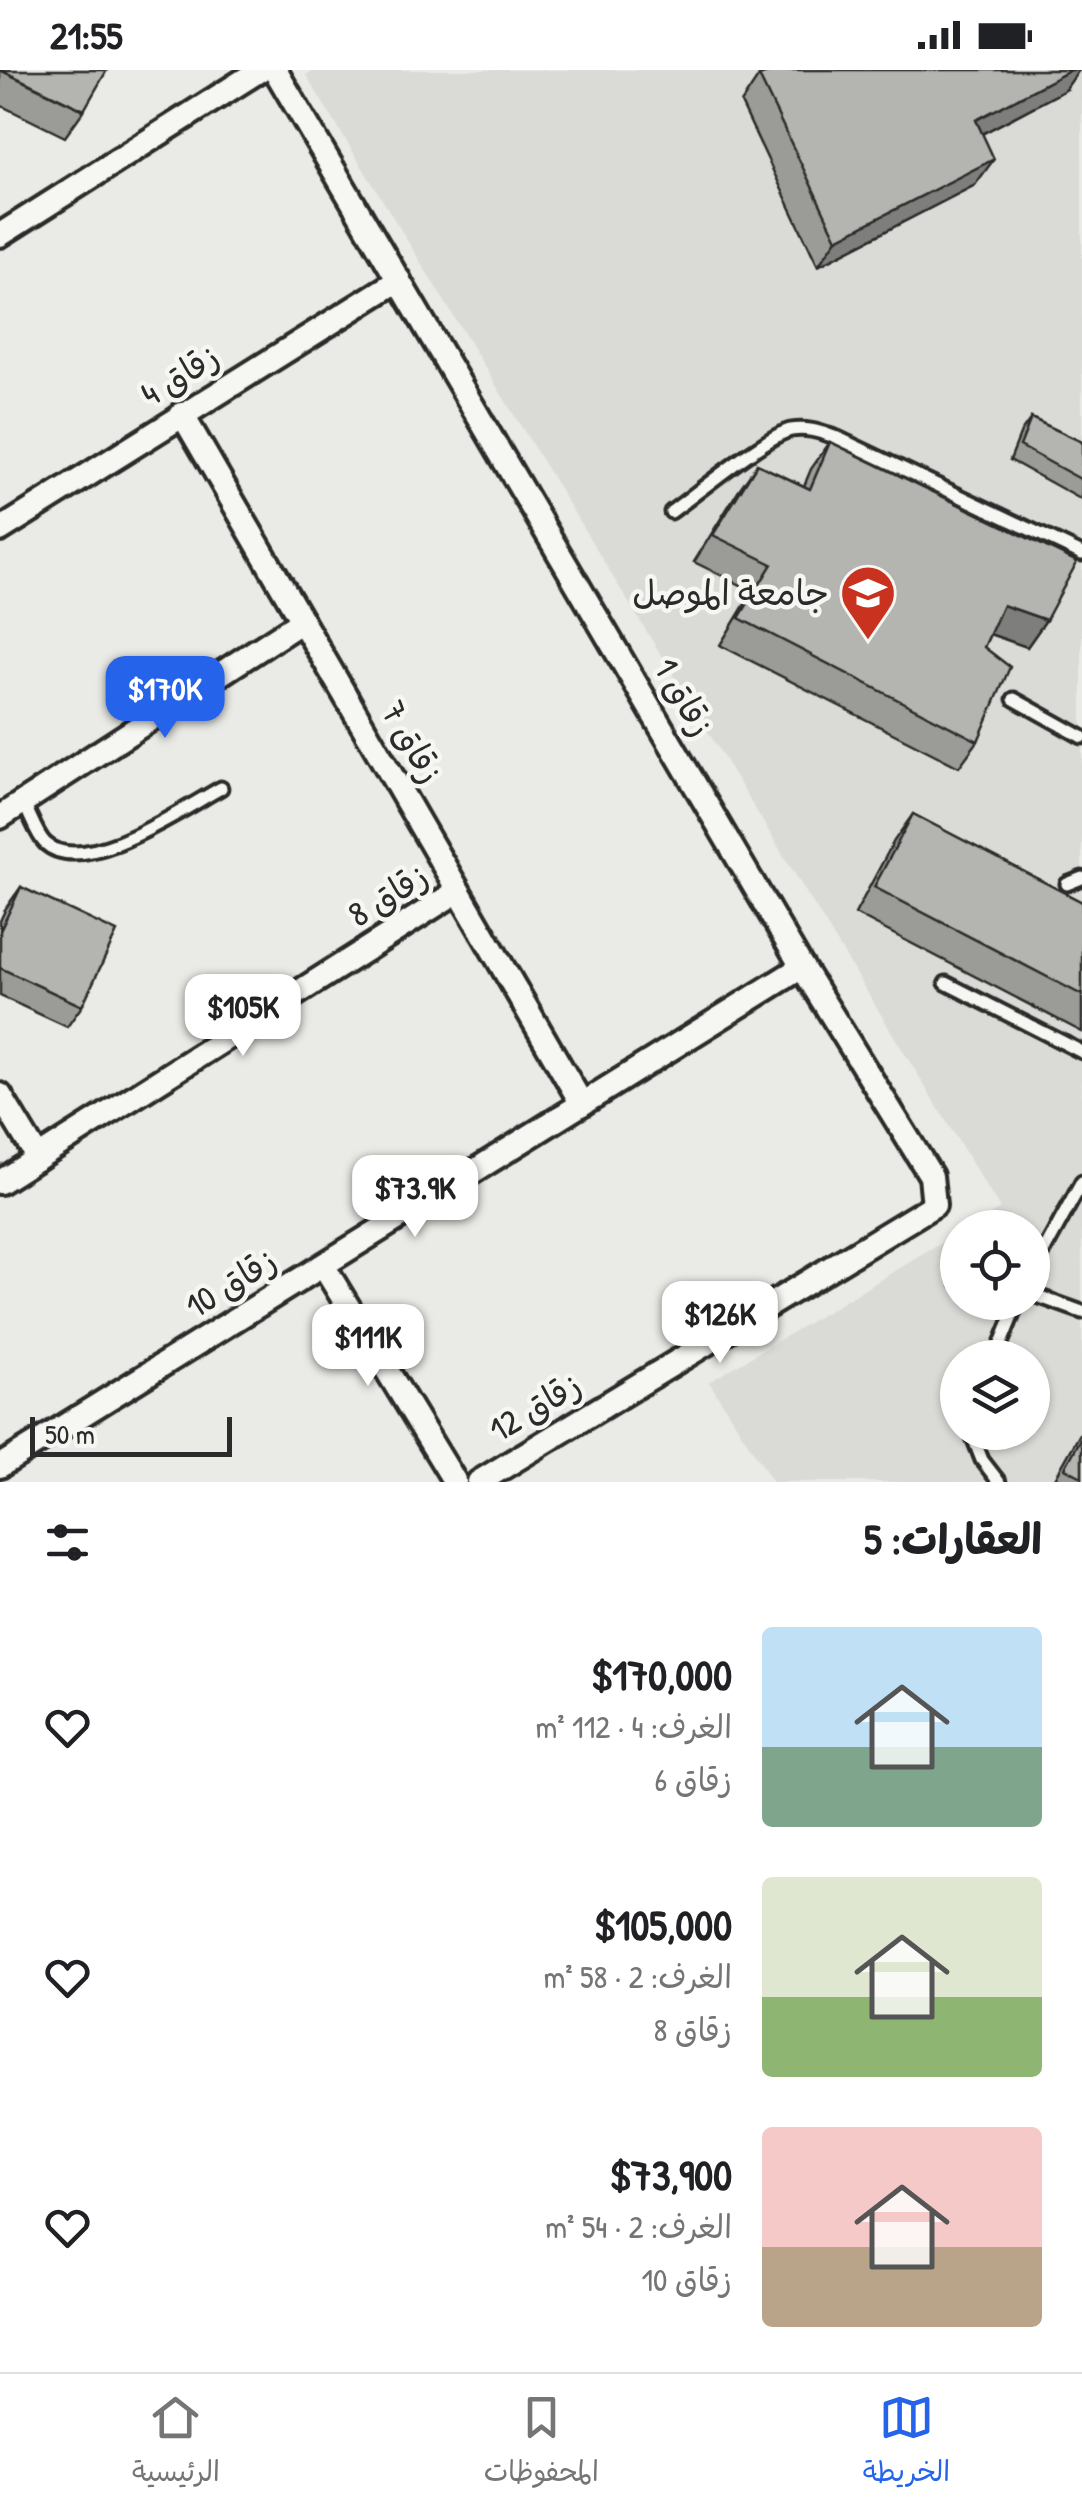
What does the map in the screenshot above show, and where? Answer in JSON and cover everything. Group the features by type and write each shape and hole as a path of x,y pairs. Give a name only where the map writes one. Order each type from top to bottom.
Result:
{"street":[{"path":"0,236 260,70"},
{"name":"زقاق 1","path":"276,70 802,968 931,1176 934,1205"},
{"name":"زقاق 4","path":"0,530 399,280"},
{"name":"زقاق 7","path":"182,414 582,1104"},
{"path":"0,817 302,621"},
{"name":"زقاق 8","path":"0,1182 458,892"},
{"name":"زقاق 10","path":"0,1466 802,968"},
{"path":"0,1095 38,1158"},
{"name":"زقاق 12","path":"480,1482 934,1205"},
{"path":"324,1267 455,1482"}],"lane":[{"path":"671,512 768,442 787,431 811,429 1082,554"},
{"path":"1014,699 1082,737"},
{"path":"24,802 44,842 69,853 87,854 113,846 221,788"},
{"path":"1067,884 1082,878"},
{"path":"946,983 1082,1052"},
{"path":"1050,1240 1082,1182"},
{"path":"1050,1300 1082,1312"},
{"path":"978,1450 999,1482"}],"shaded area":[{"name":"جامعة الموصل","path":"314,70 1082,70 1082,1482 773,1482 709,1382 940,1244 940,1320 1050,1320 1050,1210 1000,1209 306,75"}],"building":[{"path":"1,70 107,70 84,110"},
{"path":"776,70 1071,70 976,120 994,159 837,239 759,76"},
{"path":"1031,418 1082,442 1082,480 1020,446"},
{"path":"830,442 1077,562 1046,620 1003,605 984,647 1010,667 978,741 739,618 772,564 713,535 757,464 810,489"},
{"path":"913,814 1082,902 1082,995 874,887"},
{"path":"21,887 117,932 82,1006 0,968 0,931"},
{"path":"1082,1437 1082,1477 1065,1468"}],"place":[{"name":"جامعة الموصل","path":"868,642"}]}
